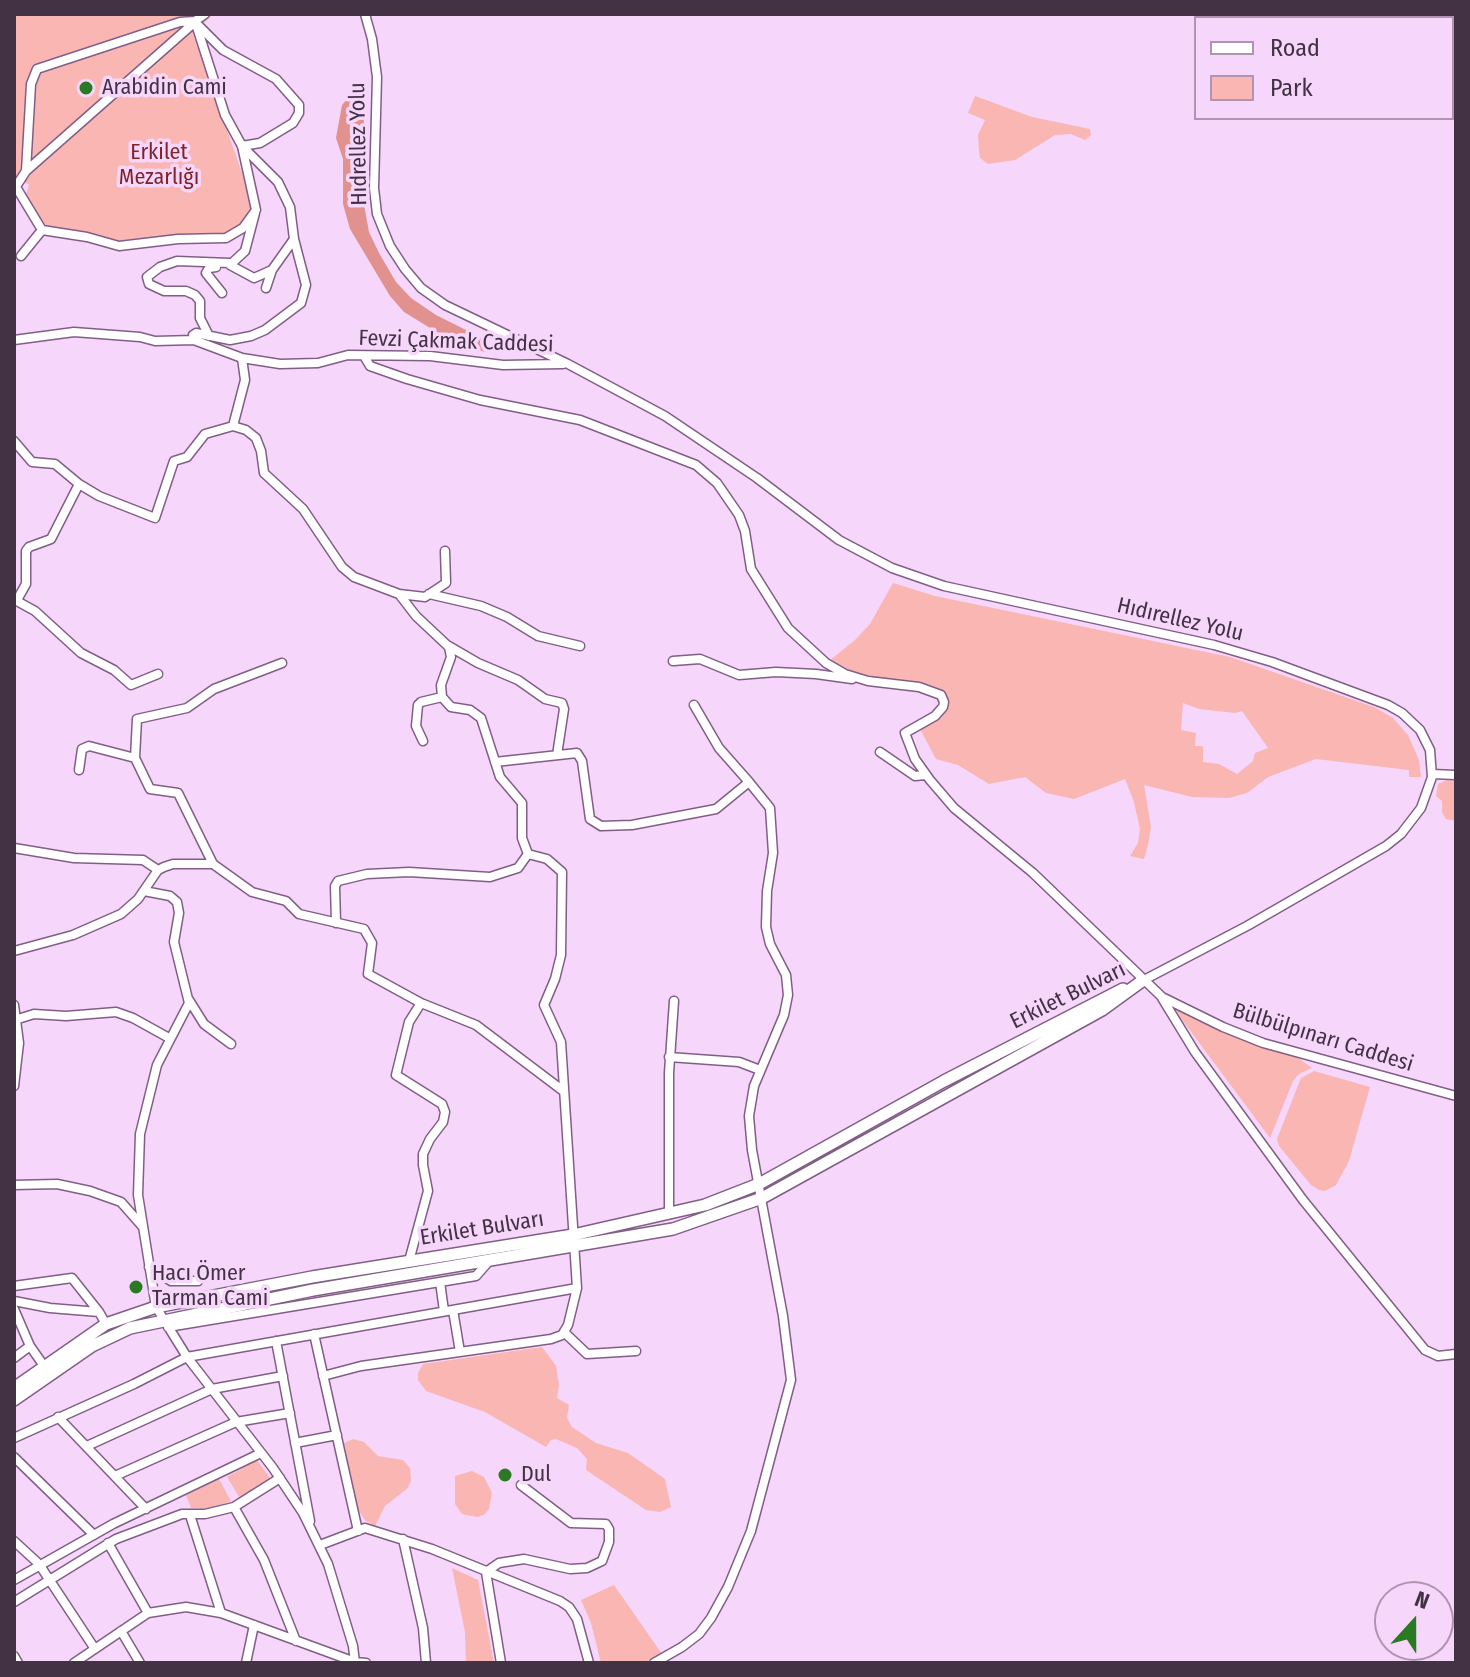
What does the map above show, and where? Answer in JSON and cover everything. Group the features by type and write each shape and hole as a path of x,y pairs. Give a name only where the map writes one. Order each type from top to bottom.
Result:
{"main road":[{"name":"Erkilet Bulvarı","path":"14,1400 92,1346 130,1328 165,1324 313,1290 490,1260 574,1241 705,1205 759,1184 944,1081 1097,1000 1142,981"},
{"name":"Erkilet Bulvarı","path":"14,1388 106,1324 156,1307 409,1261 673,1229 762,1198 1102,1010 1142,981"}],"street":[{"path":"205,14 26,171 15,188 42,230 87,237 114,246 178,239 217,239 240,231 255,213"},
{"name":"Hıdrellez Yolu","path":"365,14 377,77 376,206 382,228 395,254 415,282 445,305 568,364"},
{"path":"195,21 223,50 276,79 299,105 299,115 293,123 260,143 242,146"},
{"path":"195,21 225,115 242,146 256,207 245,251 230,265 207,271 222,293"},
{"path":"26,171 31,84 37,69 180,22 195,21"},
{"path":"194,340 195,333 230,340 265,330 301,303 306,285 285,192 242,146"},
{"path":"21,256 42,230"},
{"path":"266,288 272,270 294,239"},
{"path":"209,336 200,318 200,301 195,295 186,291 164,291 149,284 147,277 160,267 177,261 230,265 254,278 272,270"},
{"name":"Fevzi Çakmak Caddesi","path":"14,340 74,332 155,341 194,340 242,358 301,364 348,355 430,356 503,365 568,364"},
{"path":"364,356 370,366 407,379 480,400 580,420 696,465 717,483 739,515 745,531 750,565 783,622 826,663 860,679"},
{"path":"233,426 245,380 242,358"},
{"name":"Hıdırellez Yolu","path":"568,364 680,426 757,478 839,540 875,561 944,586 1214,645 1324,680 1388,705 1409,719 1429,746 1432,774"},
{"path":"14,441 32,462 55,464 99,496 155,518 174,461 187,457 205,434 233,426 246,430 256,438 264,473 303,509 342,567 354,577 399,594 425,597 446,583 445,551"},
{"path":"79,484 51,539 26,551 26,584 16,600 35,611 81,653 114,670 131,685 158,674"},
{"path":"399,594 416,616 446,645 518,680 545,699 562,703 564,709 557,755"},
{"path":"429,594 481,606 538,636 580,646"},
{"path":"446,645 451,657 441,685 442,697 451,707 470,710 481,718 502,782 522,803 522,838 528,854"},
{"path":"673,661 700,659 739,675 776,672 860,679 919,687 943,697 943,707 935,716 905,733 915,759 926,775 915,776 880,752"},
{"path":"282,663 214,689 187,708 137,719 135,758 150,789 178,793 213,864 252,892 286,901 303,915 364,929 370,936 372,946 368,974 421,1003 455,1015 485,1031 562,1090"},
{"path":"423,741 416,726 418,705 442,697"},
{"path":"654,1663 699,1634 728,1587 751,1531 790,1388 791,1367 752,1150 749,1116 752,1093 784,1015 788,989 766,927 773,853 770,808 719,748 694,705"},
{"path":"79,770 82,749 89,746 135,758"},
{"path":"495,762 575,753 581,756 590,819 601,826 632,825 716,809 749,782"},
{"path":"1142,981 1247,926 1391,842 1421,808 1432,774 1456,775"},
{"name":"Bülbülpınarı Caddesi","path":"926,775 954,808 1041,880 1142,981 1162,997 1263,1043 1456,1096"},
{"path":"14,848 74,858 143,860 158,870"},
{"path":"336,923 335,886 338,881 367,874 409,872 490,877 518,868 528,854"},
{"path":"323,1376 361,1366 551,1339 564,1332 577,1288 561,1042 544,1005 561,955 562,872 547,859 528,854"},
{"path":"14,951 59,940 100,924 127,909 158,870 173,864 213,864"},
{"path":"144,891 170,896 177,902 179,918 174,942 189,1000 204,1024 231,1044"},
{"path":"1162,997 1195,1052 1303,1200 1425,1350 1438,1356 1456,1354"},
{"path":"189,1000 188,1008 169,1038 153,1077 140,1134 138,1180 156,1307 187,1357 280,1478 312,1529 353,1646 355,1662"},
{"path":"669,1214 669,1057 674,1001"},
{"path":"409,1261 428,1191 423,1154 443,1122 445,1112 442,1104 396,1075 409,1022 421,1003"},
{"path":"14,1005 19,1043 14,1086"},
{"path":"18,1019 34,1014 75,1016 116,1012 128,1015 169,1038"},
{"path":"669,1057 739,1062 760,1070"},
{"path":"14,1185 57,1184 90,1191 121,1202 143,1227"},
{"path":"165,1324 476,1276 490,1260"},
{"path":"149,1267 171,1281 198,1281"},
{"path":"14,1286 72,1278 106,1324"},
{"path":"440,1282 460,1352"},
{"path":"14,1438 187,1357 577,1288"},
{"path":"14,1301 99,1312"},
{"path":"14,1309 30,1346 44,1366"},
{"path":"564,1332 581,1351 590,1355 636,1351"},
{"path":"314,1334 358,1531"},
{"path":"276,1341 312,1529"},
{"path":"14,1358 30,1346"},
{"path":"87,1446 212,1389 283,1376"},
{"path":"115,1476 236,1422 290,1413"},
{"path":"58,1417 143,1510 147,1527"},
{"path":"295,1443 337,1435"},
{"path":"14,1580 94,1535 261,1453"},
{"path":"14,1457 94,1535"},
{"path":"14,1602 108,1543 182,1514 213,1513 234,1507 280,1478"},
{"path":"486,1572 499,1563 524,1559 584,1569 600,1563 607,1552 609,1535 606,1524 571,1523 521,1485"},
{"path":"234,1507 264,1560 296,1641"},
{"path":"190,1515 221,1613"},
{"path":"320,1545 365,1528 403,1539 569,1607 579,1623 589,1663"},
{"path":"403,1539 423,1628 426,1663"},
{"path":"14,1541 39,1564 95,1649"},
{"path":"108,1543 148,1613"},
{"path":"486,1572 501,1663"},
{"path":"74,1663 148,1613 186,1607 221,1613 355,1662 366,1663"},
{"path":"246,1663 254,1625"},
{"path":"121,1631 140,1663"},
{"path":"14,1656 18,1663"}],"green space":[{"name":"Erkilet Mezarlığı","path":"14,14 213,14 193,34 252,201 251,221 235,236 125,246 42,228 26,195 29,184 14,181"},
{"path":"975,96 1032,117 1090,129 1091,135 1085,140 1071,134 1055,135 1015,160 988,164 980,158 979,151 978,135 985,120 968,113"},
{"path":"893,583 935,596 1230,657 1374,707 1393,718 1408,735 1419,760 1421,777 1409,777 1409,770 1316,759 1268,777 1247,793 1229,798 1192,797 1144,785 1151,827 1148,845 1144,859 1130,856 1138,843 1140,829 1125,779 1074,799 1046,793 1025,777 989,784 958,765 936,759 920,729 941,718 947,708 947,704 933,690 861,675 829,661 870,624","holes":["1183,703 1199,709 1242,711 1268,748 1255,753 1253,761 1237,774 1219,764 1203,762 1203,746 1195,746 1196,733 1181,730"]},
{"path":"1447,780 1456,781 1456,821 1446,819 1442,801 1436,796 1438,784"},
{"path":"1173,1003 1290,1052 1312,1068 1293,1081 1270,1138 1180,1017"},
{"path":"1314,1071 1370,1087 1349,1161 1336,1185 1325,1191 1311,1185 1279,1146 1277,1139 1301,1078"},
{"path":"542,1347 556,1366 559,1385 557,1398 569,1405 567,1418 572,1427 596,1443 628,1453 665,1479 671,1507 660,1512 646,1510 586,1470 587,1459 577,1448 556,1439 546,1447 485,1412 426,1391 418,1380 423,1364"},
{"path":"353,1439 364,1442 378,1456 403,1460 410,1468 408,1488 385,1506 375,1526 366,1521 358,1510 344,1443"},
{"path":"257,1460 270,1478 241,1500 227,1477"},
{"path":"472,1471 484,1477 492,1493 489,1509 477,1517 462,1514 455,1504 455,1476"},
{"path":"219,1479 231,1501 210,1509 191,1508 186,1495"},
{"path":"452,1568 478,1580 494,1663 466,1663 465,1632"},
{"path":"614,1585 662,1654 643,1663 601,1663 591,1623 581,1600"}],"shaded area":[{"path":"354,96 364,99 363,199 369,232 379,253 396,282 411,298 436,315 488,341 489,348 485,352 448,339 404,312 390,296 350,229 343,204 343,159 336,138 342,105"}],"place":[{"name":"Arabidin Cami","path":"86,88"},
{"name":"Hacı Ömer Tarman Cami","path":"136,1287"},
{"name":"Dul","path":"505,1475"}]}
